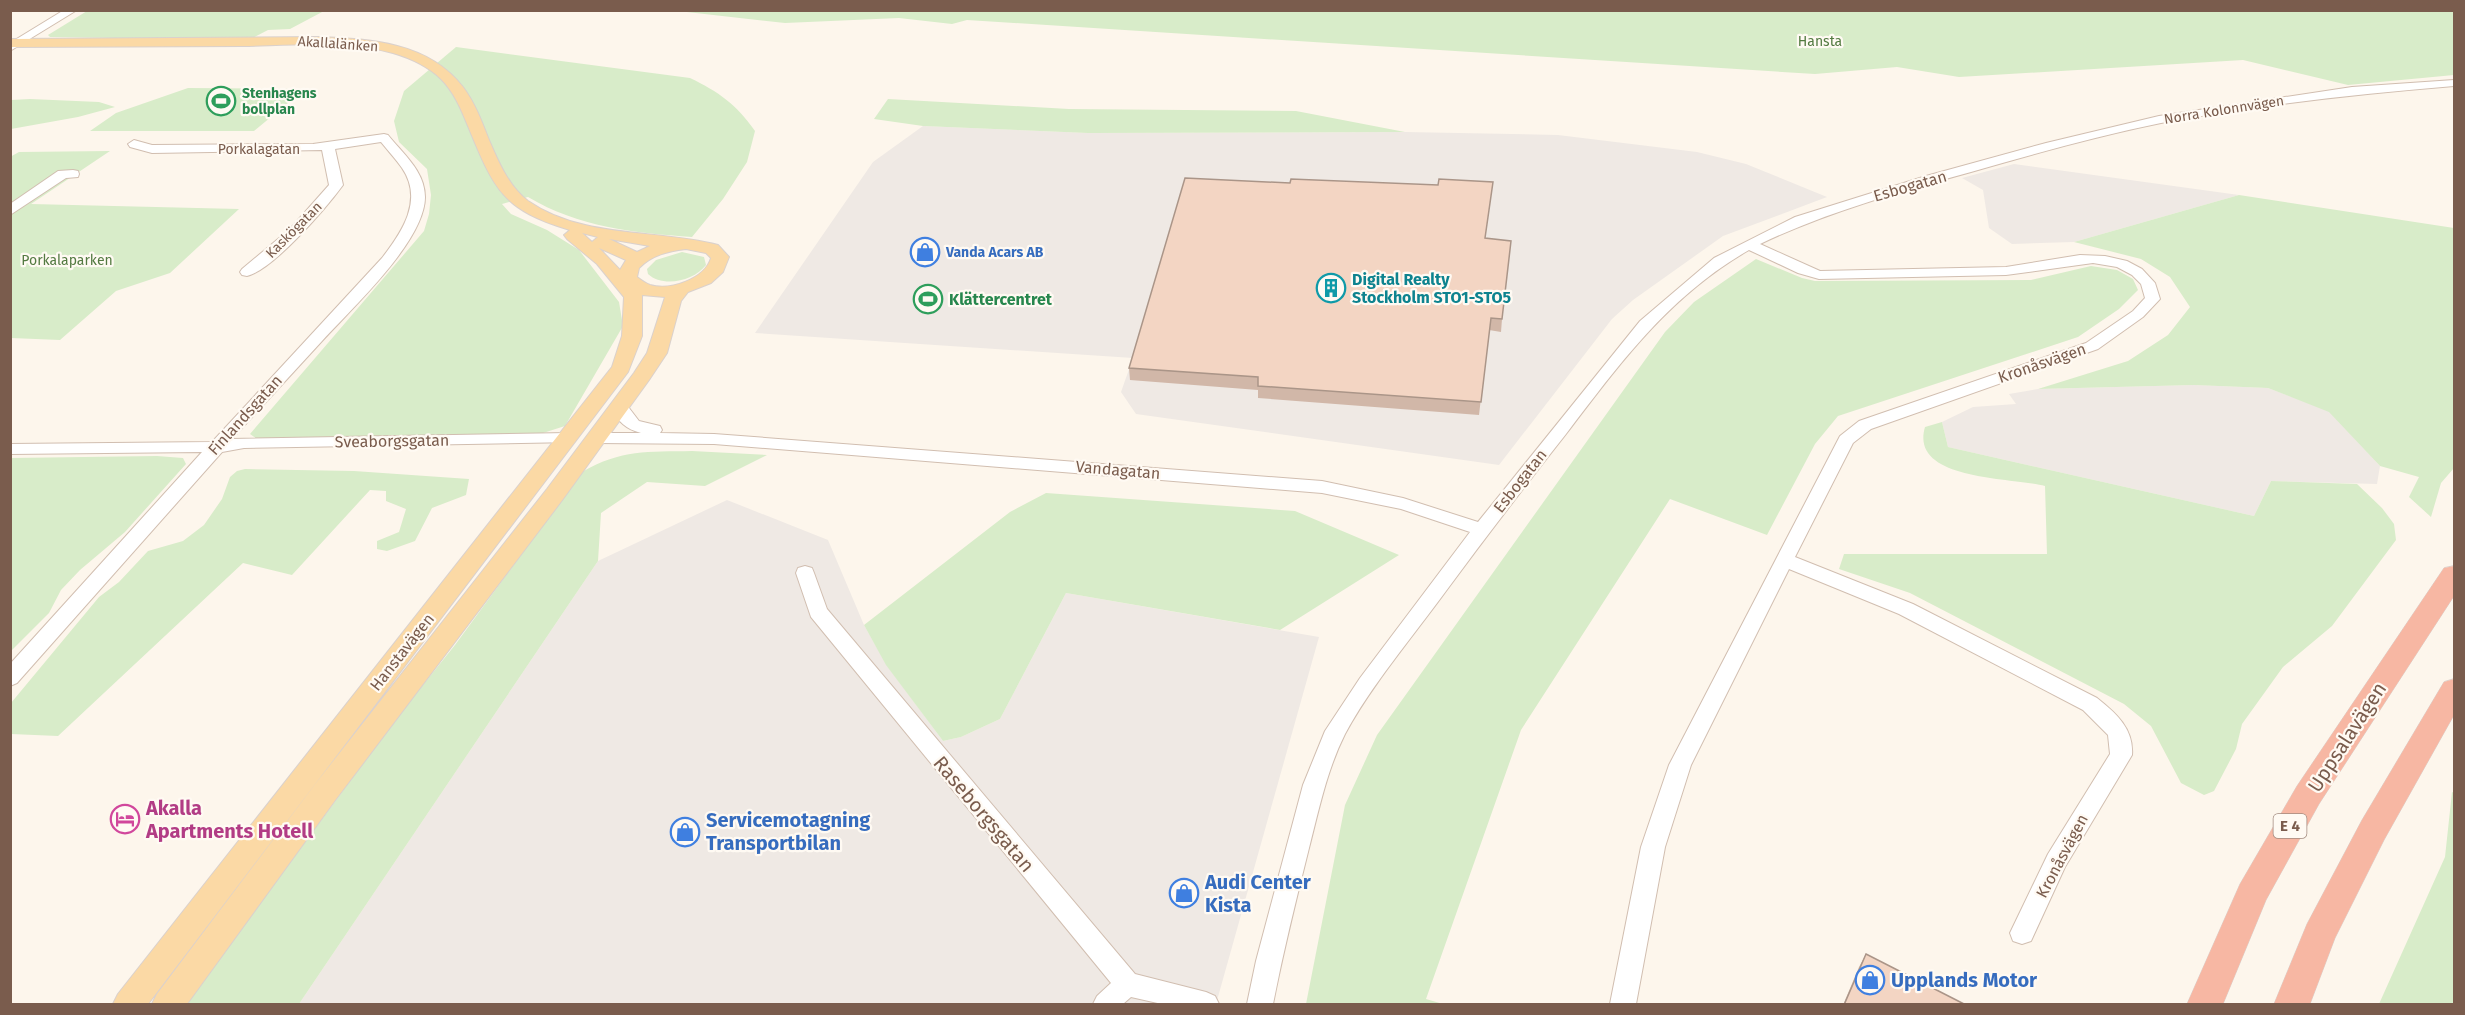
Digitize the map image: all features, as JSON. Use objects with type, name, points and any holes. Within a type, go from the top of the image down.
[{"type":"highway","name":"Uppsalavägen","points":[[2205,1005],[2252,894],[2308,795],[2454,575]]},
{"type":"highway","points":[[2292,1005],[2319,934],[2373,830],[2454,690]]},
{"type":"main road","name":"Akallalänken","points":[[12,46],[318,41],[363,44],[413,54],[437,68],[458,91],[504,185],[523,205],[562,222],[608,234],[706,246],[718,253],[721,259],[720,266],[706,279],[682,288]]},
{"type":"main road","name":"Akallalänken","points":[[12,46],[316,49],[359,51],[392,57],[422,68],[437,79],[452,103],[483,173],[497,193],[519,212],[573,235],[607,244],[628,253],[636,260]]},
{"type":"main road","points":[[573,235],[603,260],[633,292],[682,288]]},
{"type":"main road","points":[[636,260],[658,248],[686,244]]},
{"type":"main road","name":"Hanstavägen","points":[[168,1005],[327,791],[578,443],[630,350],[635,332],[633,292],[627,272],[636,260]]},
{"type":"main road","name":"Hanstavägen","points":[[129,1005],[578,443],[620,408],[657,353],[672,300],[682,288]]},
{"type":"street","points":[[12,46],[72,10]]},
{"type":"street","name":"Norra Kolonnvägen","points":[[1998,161],[2159,120],[2352,91],[2454,83]]},
{"type":"street","name":"Porkalagatan","points":[[134,144],[152,149],[328,147],[384,138]]},
{"type":"street","name":"Finlandsgatan","points":[[10,678],[216,447],[387,261],[411,230],[418,207],[417,184],[411,171],[384,138]]},
{"type":"street","name":"Kaskögatan","points":[[247,272],[320,206],[336,185],[328,147]]},
{"type":"street","name":"Esbogatan","points":[[1260,1005],[1268,961],[1314,785],[1336,731],[1367,684],[1482,530],[1646,324],[1680,292],[1719,261],[1800,220],[1998,161]]},
{"type":"street","points":[[10,211],[63,174],[73,174]]},
{"type":"street","name":"Kronåsvägen","points":[[1623,1005],[1653,847],[1680,765],[1846,440],[1865,425],[2092,346],[2138,314],[2153,299],[2152,287],[2146,278],[2119,263],[2092,258],[2073,259],[2041,267],[2008,271],[1819,275],[1803,270],[1749,244]]},
{"type":"street","name":"Vandagatan","points":[[620,408],[635,428],[694,433],[714,440]]},
{"type":"street","name":"Vandagatan","points":[[578,443],[714,440],[1322,487],[1363,494],[1456,519],[1482,530]]},
{"type":"street","name":"Sveaborgsgatan","points":[[10,448],[216,447],[241,451],[578,443]]},
{"type":"street","name":"Vandagatan","points":[[578,443],[748,443]]},
{"type":"street","name":"Kronåsvägen","points":[[1784,560],[1906,609],[2090,704],[2105,716],[2120,734],[2123,746],[2121,755],[2056,861],[2022,933]]},
{"type":"street","name":"Raseborgsgatan","points":[[805,573],[818,612],[1126,984]]},
{"type":"street","points":[[1106,1005],[1126,984],[1206,1005]]},
{"type":"shaded area","points":[[923,126],[1088,133],[1405,132],[1558,135],[1697,152],[1746,164],[1827,197],[1723,236],[1633,300],[1612,319],[1499,465],[1136,414],[1121,392],[1133,358],[755,333],[873,162]]},
{"type":"shaded area","points":[[2014,164],[2239,195],[2074,242],[2012,244],[1989,228],[1983,190],[1962,178]]},
{"type":"shaded area","points":[[2194,385],[2268,388],[2329,411],[2380,466],[2377,484],[2271,481],[2254,516],[1948,447],[1942,422],[1973,407],[2016,404],[2009,394],[2038,389]]},
{"type":"shaded area","points":[[727,500],[828,540],[864,625],[886,664],[943,741],[961,737],[1000,719],[1066,593],[1319,637],[1216,1004],[299,1004],[598,561]]},
{"type":"green space","name":"Hansta","points":[[2454,10],[2454,75],[2348,85],[2243,60],[1959,77],[1897,67],[1815,74],[967,20],[952,24],[899,18],[785,23],[678,11]]},
{"type":"green space","points":[[87,11],[324,11],[290,29],[268,30],[249,40],[50,37],[48,35]]},
{"type":"green space","points":[[456,47],[690,78],[710,88],[726,100],[741,113],[755,131],[747,162],[723,199],[692,237],[607,227],[567,215],[528,197],[502,204],[511,214],[547,230],[579,250],[619,302],[623,326],[565,426],[543,433],[481,437],[257,439],[250,434],[424,231],[431,195],[427,169],[399,142],[394,121],[404,91]]},
{"type":"green space","name":"Stenhagens bollplan","points":[[188,88],[305,89],[254,131],[90,131],[116,113]]},
{"type":"green space","points":[[888,99],[1069,109],[1296,111],[1405,132],[1088,133],[923,126],[874,119]]},
{"type":"green space","points":[[11,100],[99,102],[115,107],[78,117],[11,129]]},
{"type":"green space","name":"Porkalaparken","points":[[110,151],[31,204],[239,209],[170,273],[116,291],[60,340],[11,338],[10,157],[19,152]]},
{"type":"green space","points":[[2239,195],[2454,228],[2454,468],[2441,483],[2431,517],[2409,497],[2419,477],[2380,466],[2329,412],[2268,388],[2194,385],[2038,389],[2128,361],[2168,335],[2190,307],[2170,277],[2141,259],[2074,242]]},
{"type":"green space","points":[[682,252],[704,257],[706,265],[694,275],[678,281],[662,281],[648,274],[647,269],[656,260]]},
{"type":"green space","points":[[1756,259],[1815,281],[2031,280],[2091,266],[2117,270],[2133,279],[2138,290],[2119,309],[2078,337],[1838,416],[1815,444],[1767,535],[1670,499],[1521,730],[1426,999],[1443,1004],[1306,1004],[1345,805],[1377,735],[1665,332],[1694,302]]},
{"type":"green space","points":[[1942,422],[1948,447],[2254,516],[2271,481],[2357,484],[2382,508],[2394,524],[2396,540],[2332,626],[2283,667],[2242,724],[2236,749],[2214,791],[2204,795],[2181,783],[2151,726],[2124,704],[1910,593],[1839,569],[1844,554],[2047,554],[2045,486],[1967,473],[1947,467],[1932,458],[1924,445],[1925,427]]},
{"type":"green space","points":[[692,451],[767,455],[705,486],[647,482],[601,513],[598,561],[299,1004],[186,1004],[398,716],[455,645],[582,472],[610,459],[635,453]]},
{"type":"green space","points":[[157,456],[183,458],[186,464],[125,532],[80,570],[61,590],[49,613],[11,651],[11,458]]},
{"type":"green space","points":[[245,469],[354,471],[469,479],[466,495],[432,508],[415,541],[387,551],[377,549],[377,541],[399,532],[406,509],[386,501],[386,491],[370,490],[292,575],[243,563],[58,736],[11,734],[11,703],[99,597],[119,582],[148,551],[183,541],[204,525],[222,499],[230,477],[237,471]]},
{"type":"green space","points":[[1046,493],[1295,511],[1399,555],[1280,630],[1066,593],[1000,719],[961,737],[943,741],[886,665],[864,625],[1010,512]]},
{"type":"green space","points":[[2452,792],[2454,793],[2454,1004],[2379,1004],[2445,857]]},
{"type":"building","name":"Digital Realty Stockholm STO1-STO5","points":[[1185,178],[1290,183],[1291,179],[1438,185],[1439,179],[1493,182],[1485,238],[1511,241],[1502,319],[1491,318],[1481,402],[1258,386],[1258,377],[1129,368]]},
{"type":"building","points":[[1866,954],[1966,1005],[1844,1005]]},
{"type":"place","name":"Stenhagens bollplan","points":[[221,101]]},
{"type":"place","name":"Vanda Acars AB","points":[[925,252]]},
{"type":"place","name":"Digital Realty Stockholm STO1-STO5","points":[[1331,288]]},
{"type":"place","name":"Klättercentret","points":[[928,299]]},
{"type":"place","name":"Akalla Apartments Hotell","points":[[125,819]]},
{"type":"place","name":"Servicemotagning Transportbilan","points":[[685,832]]},
{"type":"place","name":"Audi Center Kista","points":[[1184,893]]},
{"type":"place","name":"Upplands Motor","points":[[1870,980]]}]
